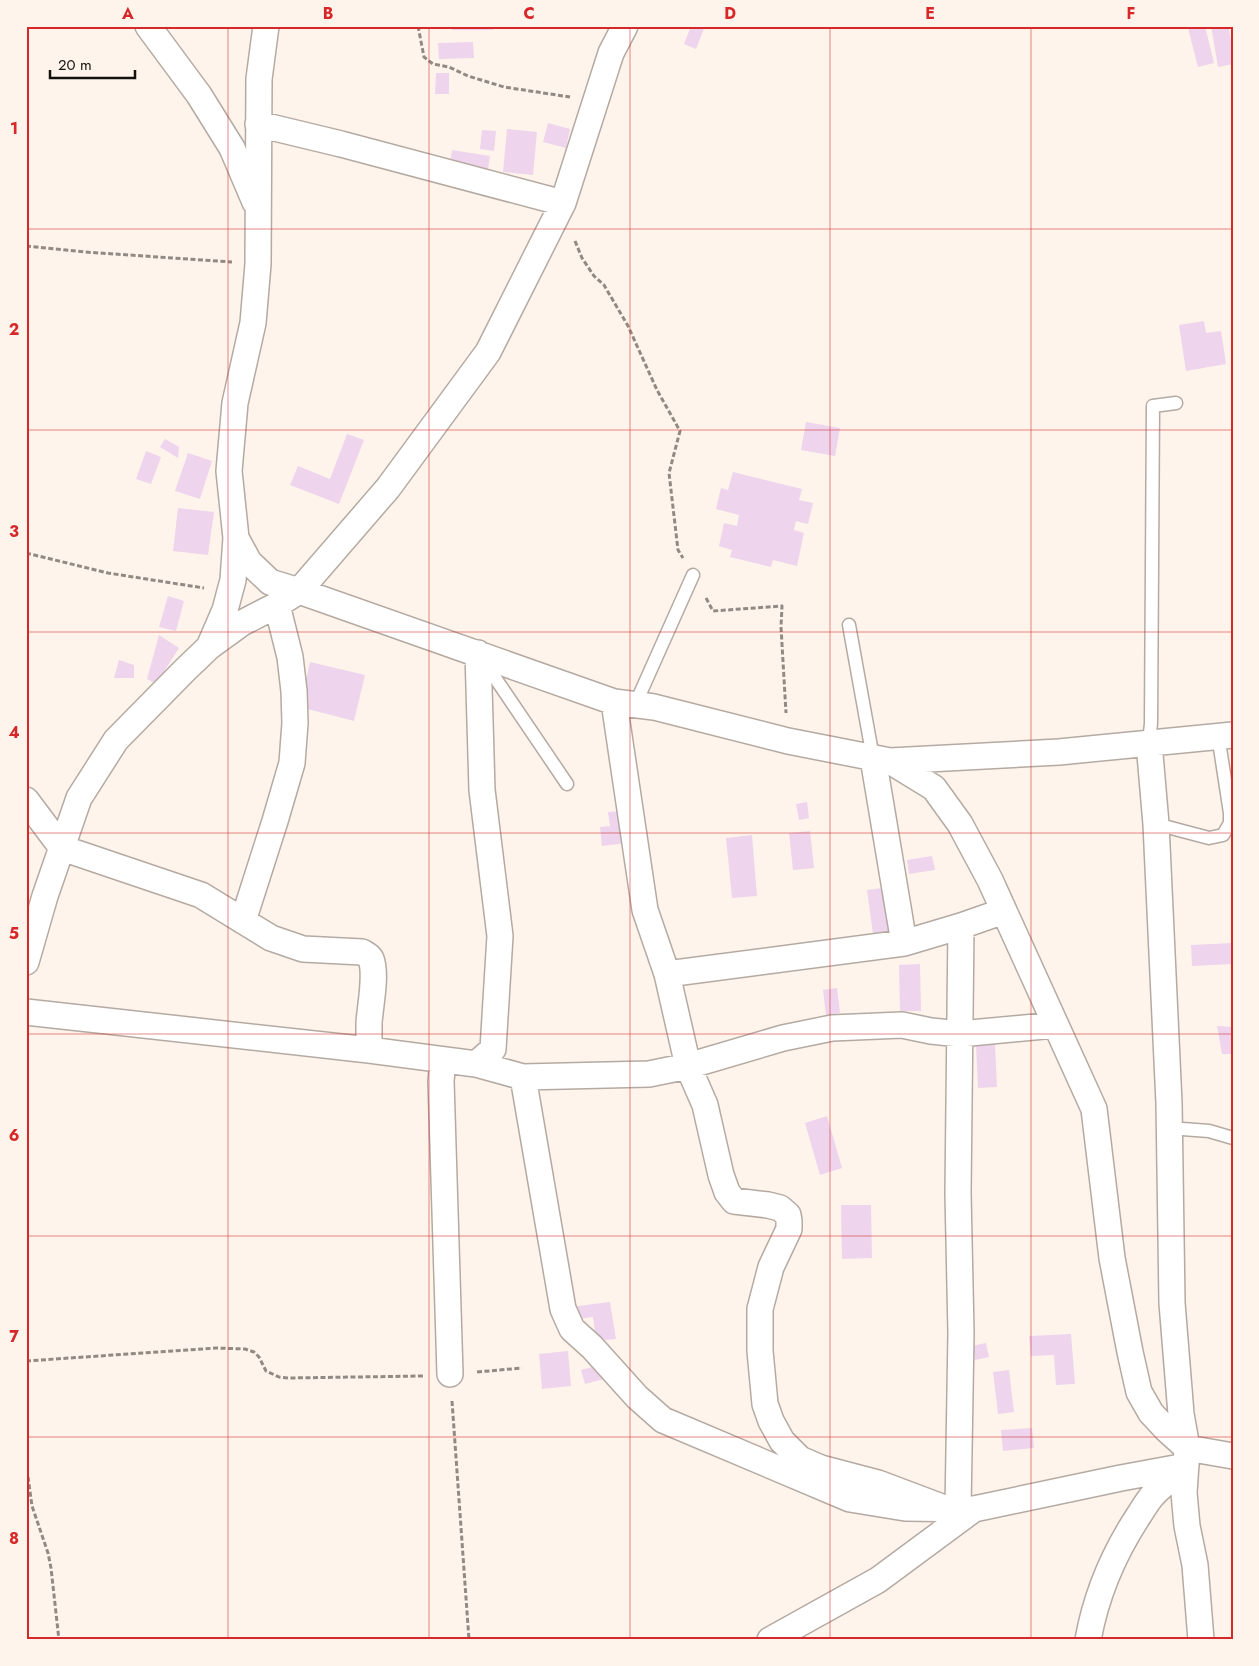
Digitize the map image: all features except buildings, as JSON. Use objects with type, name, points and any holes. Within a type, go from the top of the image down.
[{"type":"street","points":[[148,26],[199,94],[227,140],[259,212]]},
{"type":"street","points":[[209,647],[225,610],[233,580],[236,538],[228,471],[235,403],[253,323],[258,264],[259,79],[266,26]]},
{"type":"street","points":[[26,962],[45,896],[79,798],[116,740],[209,647],[242,623],[277,605],[299,590],[388,488],[488,352],[564,203],[611,53],[625,26]]},
{"type":"street","points":[[258,124],[564,203]]},
{"type":"street","points":[[236,538],[249,562],[270,582],[299,590],[625,703],[654,707],[788,741],[882,759],[1059,752],[1225,735]]},
{"type":"street","points":[[243,921],[292,763],[294,691],[290,657],[277,605]]},
{"type":"street","points":[[476,1064],[493,1049],[500,936],[482,790],[478,653]]},
{"type":"street","points":[[625,703],[645,910],[667,974],[688,1066],[705,1105],[721,1175],[727,1192],[734,1202],[768,1205],[780,1208],[788,1215],[789,1228],[769,1274],[760,1309],[760,1351],[765,1404],[771,1422],[782,1441],[800,1459],[821,1468],[878,1483],[960,1509]]},
{"type":"street","points":[[1149,743],[1156,824],[1169,1128],[1172,1303],[1181,1414],[1187,1457],[1184,1493],[1195,1565],[1201,1640]]},
{"type":"street","points":[[882,759],[934,788],[960,824],[990,880],[1094,1108],[1112,1258],[1139,1392],[1151,1412],[1187,1457]]},
{"type":"street","points":[[882,759],[904,943]]},
{"type":"street","points":[[26,800],[62,848],[201,895],[271,938],[303,949],[348,953],[362,952],[368,955],[372,966],[373,988],[369,1022],[369,1050]]},
{"type":"street","points":[[667,974],[904,943],[1004,911]]},
{"type":"street","points":[[770,1640],[878,1580],[960,1509],[958,1193],[961,926]]},
{"type":"street","points":[[26,1012],[369,1050],[476,1064],[523,1077],[649,1074],[688,1066],[783,1038],[832,1028],[902,1025],[960,1034],[1055,1025]]},
{"type":"street","points":[[443,1060],[441,1082],[450,1374]]},
{"type":"street","points":[[523,1077],[563,1309],[572,1329],[592,1347],[637,1397],[663,1420],[850,1499],[905,1508],[960,1509],[1121,1478],[1187,1457],[1233,1456]]},
{"type":"street","points":[[1088,1640],[1092,1614],[1112,1561],[1132,1525],[1151,1497],[1187,1457]]},
{"type":"lane","points":[[1149,743],[1151,723],[1153,406],[1176,403]]},
{"type":"lane","points":[[625,703],[693,575]]},
{"type":"lane","points":[[849,625],[882,759]]},
{"type":"lane","points":[[478,653],[568,784]]},
{"type":"lane","points":[[1156,824],[1209,838],[1223,835],[1230,823],[1225,735]]},
{"type":"lane","points":[[1169,1128],[1209,1131],[1233,1138]]},
{"type":"path","points":[[418,26],[424,57],[433,64],[449,67],[468,76],[504,87],[595,101]]},
{"type":"path","points":[[564,203],[582,258],[594,276],[604,285],[628,326],[657,390],[680,431],[669,473],[678,550],[713,611],[782,606],[781,627],[788,741]]},
{"type":"path","points":[[26,246],[258,264]]},
{"type":"path","points":[[26,553],[108,573],[230,592]]},
{"type":"path","points":[[26,1361],[216,1348],[248,1350],[259,1358],[266,1371],[288,1378],[410,1377],[522,1368]]},
{"type":"path","points":[[450,1374],[469,1640]]},
{"type":"path","points":[[26,1462],[32,1506],[49,1560],[59,1640]]}]
